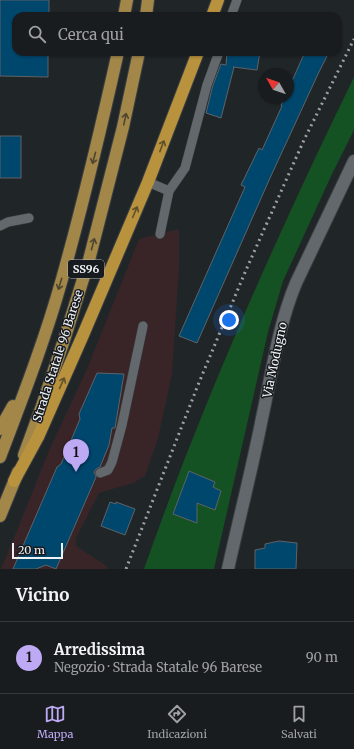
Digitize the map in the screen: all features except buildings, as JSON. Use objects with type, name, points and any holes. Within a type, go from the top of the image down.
[{"type":"highway","points":[[214,12],[218,0]]},
{"type":"highway","points":[[14,481],[38,437],[83,335],[148,182],[196,56]]},
{"type":"main road","points":[[125,12],[127,0]]},
{"type":"main road","points":[[146,12],[148,0]]},
{"type":"main road","name":"Strada Statale 96 Barese","points":[[0,457],[33,370],[62,280],[100,135],[117,56]]},
{"type":"main road","name":"Strada Statale 96 Barese","points":[[0,516],[42,406],[89,260],[123,127],[138,56]]},
{"type":"main road","points":[[0,429],[33,370]]},
{"type":"street","name":"Via Modugno","points":[[228,569],[262,419],[279,333],[289,299],[354,161]]},
{"type":"lane","points":[[233,12],[237,0]]},
{"type":"lane","points":[[160,234],[169,191],[185,168],[207,85],[218,56]]},
{"type":"lane","points":[[148,182],[169,191]]},
{"type":"lane","points":[[0,226],[8,222],[29,218]]},
{"type":"lane","points":[[100,473],[108,470],[112,462],[122,425],[144,326]]},
{"type":"shaded area","points":[[179,229],[179,268],[172,374],[158,438],[145,476],[133,483],[99,493],[76,538],[76,546],[107,566],[106,569],[1,569],[48,453],[87,369],[139,239]]},
{"type":"green space","points":[[354,77],[354,130],[283,281],[268,332],[214,569],[144,569],[191,444],[242,320],[325,137]]},
{"type":"railway","points":[[126,569],[198,385],[246,270],[304,140],[354,39]]},
{"type":"place","name":"Arredissima","points":[[76,472]]}]
